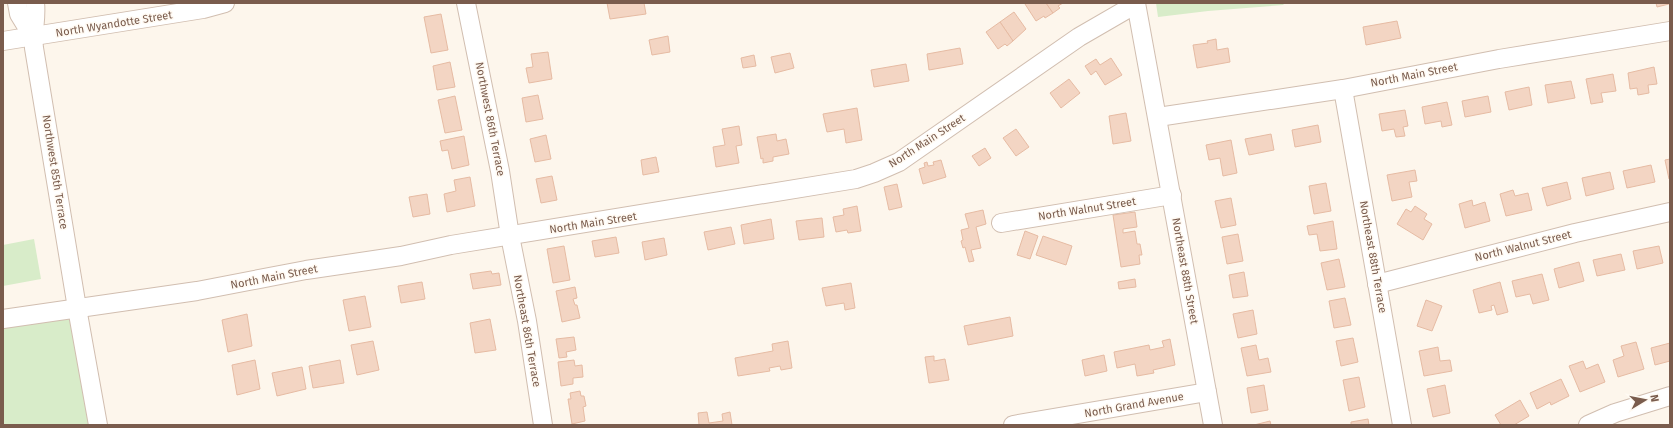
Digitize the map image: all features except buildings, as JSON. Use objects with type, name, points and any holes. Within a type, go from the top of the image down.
[{"type":"street","points":[[17,3],[19,14],[33,37]]},
{"type":"street","points":[[33,37],[36,15],[35,3]]},
{"type":"street","name":"North Wyandotte Street","points":[[3,41],[202,9],[224,3]]},
{"type":"street","name":"Northwest 86th Terrace","points":[[466,3],[497,156],[510,236]]},
{"type":"street","name":"North Main Street","points":[[3,319],[197,291],[306,270],[401,256],[451,245],[856,179],[874,174],[899,162],[1073,42],[1136,3]]},
{"type":"street","name":"Northeast 88th Street","points":[[1136,3],[1213,425]]},
{"type":"street","name":"North Main Street","points":[[1158,117],[1343,89],[1499,59],[1670,32]]},
{"type":"street","name":"Northwest 85th Terrace","points":[[33,37],[77,308],[98,425]]},
{"type":"street","name":"Northeast 88th Terrace","points":[[1343,89],[1402,425]]},
{"type":"street","name":"North Walnut Street","points":[[1001,223],[1172,195]]},
{"type":"street","name":"North Walnut Street","points":[[1377,284],[1575,233],[1670,212]]},
{"type":"street","name":"Northeast 86th Terrace","points":[[510,236],[527,321],[543,425]]},
{"type":"street","name":"North Grand Avenue","points":[[1013,425],[1207,392]]},
{"type":"street","points":[[1588,425],[1615,413],[1670,396]]},
{"type":"green space","points":[[1156,3],[1285,3],[1283,5],[1158,17]]},
{"type":"green space","points":[[34,239],[41,279],[3,286],[3,245]]},
{"type":"green space","points":[[77,308],[98,425],[3,425],[3,319]]}]
